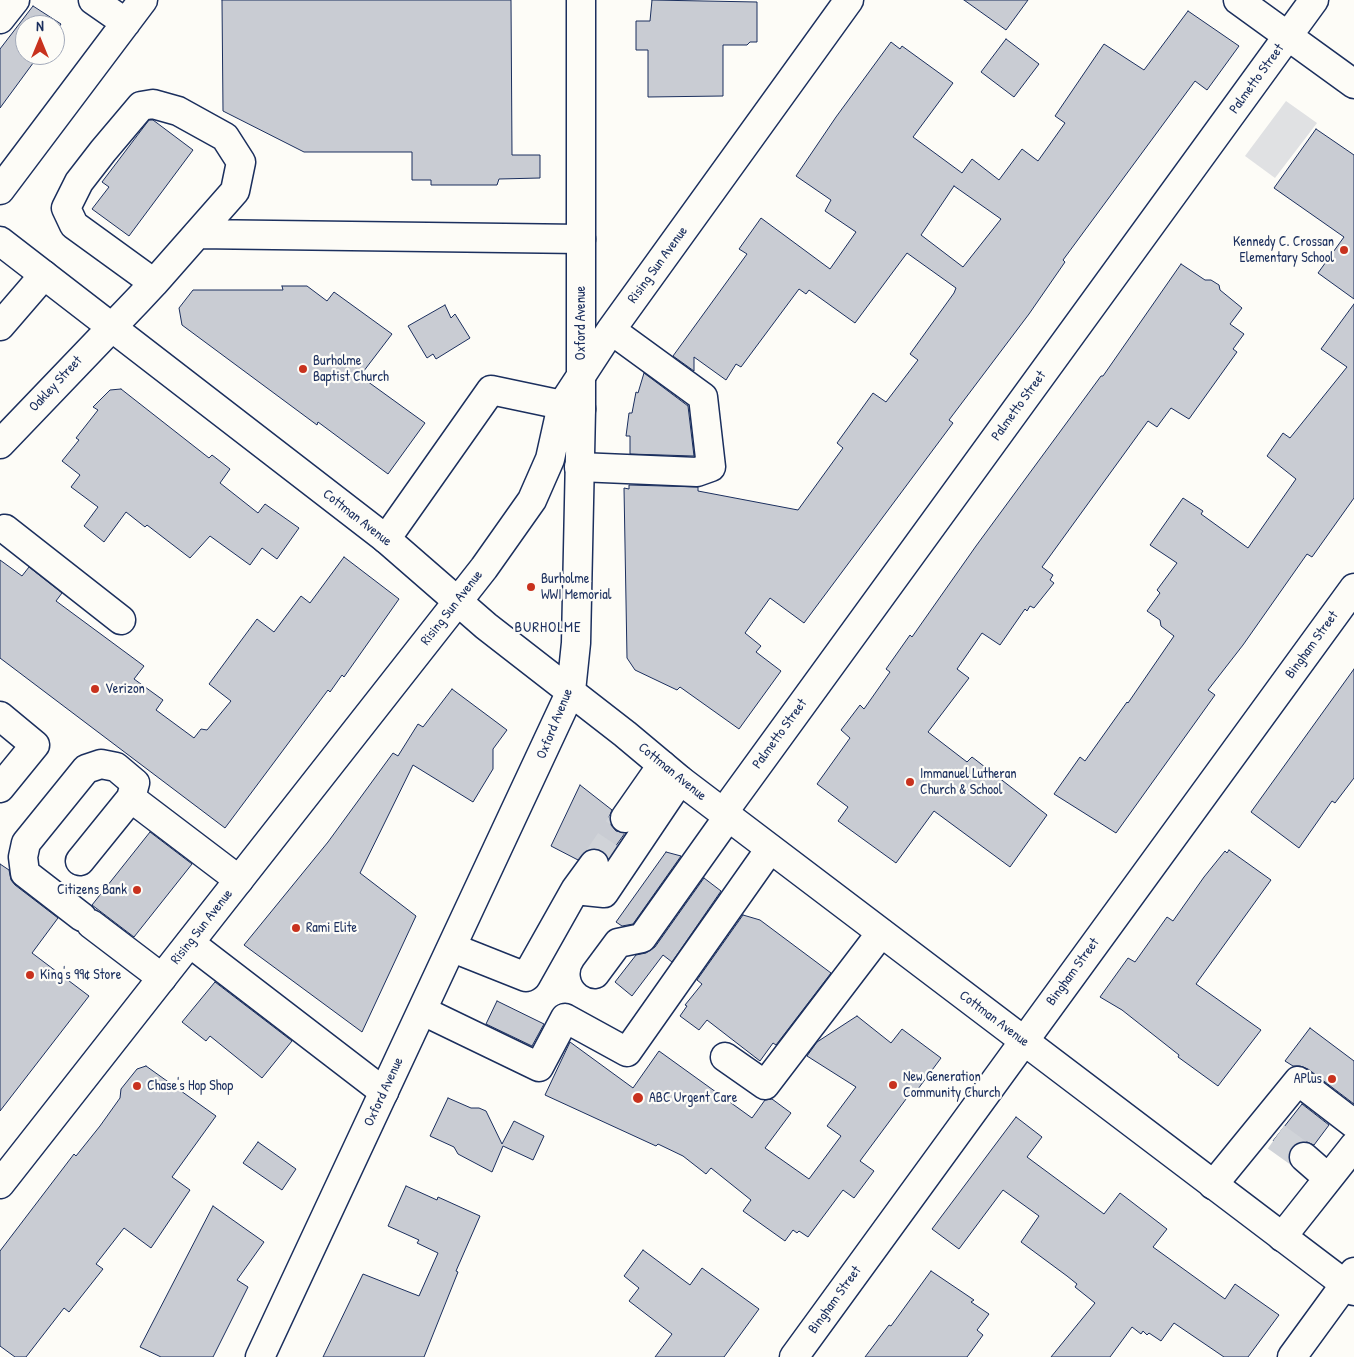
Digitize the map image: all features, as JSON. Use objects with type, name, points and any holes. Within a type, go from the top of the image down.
[{"type":"main road","points":[[0,19],[15,0]]},
{"type":"main road","points":[[93,0],[126,22]]},
{"type":"main road","points":[[4,178],[143,0]]},
{"type":"main road","name":"Oxford Avenue","points":[[580,0],[580,376]]},
{"type":"main road","name":"Rising Sun Avenue","points":[[0,1184],[484,568],[532,500],[571,407],[580,376],[848,0]]},
{"type":"main road","points":[[1238,0],[1354,84]]},
{"type":"main road","name":"Palmetto Street","points":[[595,974],[618,943],[642,938],[726,815],[1314,0]]},
{"type":"main road","points":[[153,104],[178,111],[225,137],[241,162],[235,191],[197,234],[154,283],[74,225],[66,208],[78,182],[141,106],[153,104]]},
{"type":"main road","points":[[197,234],[581,239]]},
{"type":"main road","name":"Cottman Avenue","points":[[0,241],[386,539],[457,601],[671,773],[1282,1237],[1351,1282]]},
{"type":"main road","points":[[0,326],[44,274]]},
{"type":"main road","name":"Oakley Street","points":[[1,442],[154,283]]},
{"type":"main road","points":[[579,467],[697,472],[711,467],[702,397],[611,330]]},
{"type":"main road","points":[[386,539],[491,390],[571,407]]},
{"type":"main road","name":"Oxford Avenue","points":[[260,1357],[453,948],[571,692],[576,642],[579,467],[571,407]]},
{"type":"main road","points":[[2,530],[121,620]]},
{"type":"main road","name":"Bingham Street","points":[[794,1357],[1022,1040],[1354,588]]},
{"type":"main road","points":[[0,716],[36,745],[0,788]]},
{"type":"main road","points":[[80,861],[131,798],[135,783],[116,767],[101,764],[86,768],[26,843],[23,857],[25,873],[162,978]]},
{"type":"main road","points":[[625,818],[671,773]]},
{"type":"main road","points":[[575,890],[604,893],[671,773]]},
{"type":"main road","points":[[131,798],[239,880]]},
{"type":"main road","points":[[423,1012],[539,1067],[565,1018],[627,1052],[770,849]]},
{"type":"main road","points":[[453,948],[526,977],[575,890],[594,864]]},
{"type":"main road","points":[[725,1057],[765,1085],[881,934]]},
{"type":"main road","points":[[190,943],[384,1092]]},
{"type":"main road","points":[[1213,1185],[1269,1131],[1298,1081],[1354,1124]]},
{"type":"main road","points":[[1282,1237],[1328,1178],[1352,1151]]},
{"type":"main road","points":[[1304,1157],[1328,1178]]},
{"type":"main road","points":[[1292,1357],[1351,1282]]},
{"type":"shaded area","points":[[1286,101],[1317,123],[1275,178],[1245,156]]},
{"type":"building","points":[[222,0],[511,0],[512,155],[540,155],[540,178],[499,179],[497,185],[431,185],[431,180],[412,180],[412,152],[304,152],[223,111]]},
{"type":"building","points":[[652,0],[757,2],[757,42],[750,42],[747,45],[723,45],[723,96],[648,97],[648,50],[636,50],[636,21],[650,21]]},
{"type":"building","points":[[964,0],[1028,0],[1006,30]]},
{"type":"building","points":[[33,6],[47,15],[26,15]]},
{"type":"building","points":[[1188,11],[1239,46],[1207,90],[1195,81],[1063,260],[1065,262],[1029,314],[949,420],[953,423],[804,623],[770,598],[745,633],[761,646],[756,652],[781,671],[739,729],[680,687],[677,690],[635,670],[627,658],[624,488],[629,489],[629,485],[698,487],[698,491],[798,510],[843,448],[837,443],[873,393],[886,402],[918,360],[910,354],[954,293],[956,288],[907,253],[855,323],[809,290],[806,294],[799,289],[741,367],[736,364],[726,380],[694,357],[694,371],[673,356],[747,254],[739,249],[761,218],[830,269],[856,232],[825,211],[831,200],[796,176],[891,42],[900,49],[902,46],[953,83],[913,137],[962,173],[972,159],[999,180],[1022,149],[1038,161],[1065,123],[1055,116],[1104,44],[1144,70]],"holes":[[[954,186],[1001,219],[963,267],[921,235]]]},
{"type":"building","points":[[15,29],[15,65],[32,65],[0,108],[0,49]]},
{"type":"building","points":[[1006,39],[1039,64],[1014,97],[981,72]]},
{"type":"building","points":[[149,120],[153,120],[193,150],[129,236],[92,209],[109,187],[102,182]]},
{"type":"building","points":[[1316,129],[1354,155],[1354,299],[1318,273],[1344,237],[1274,188]]},
{"type":"building","points":[[1181,264],[1205,280],[1211,280],[1219,285],[1220,290],[1242,308],[1230,324],[1244,334],[1233,349],[1237,352],[1189,419],[1171,408],[1157,427],[1148,421],[1042,567],[1053,575],[1050,580],[1054,583],[1034,608],[1030,606],[1027,611],[1025,609],[1000,645],[982,633],[957,669],[969,678],[928,732],[967,762],[972,757],[1047,815],[1010,867],[934,811],[896,863],[838,821],[848,807],[817,784],[850,738],[841,730],[860,705],[864,709],[890,672],[886,669],[910,635],[912,637],[976,546],[1101,376],[1103,376]]},
{"type":"building","name":"Burholme Baptist Church","points":[[282,286],[307,286],[327,301],[334,292],[392,334],[360,376],[425,423],[388,474],[318,422],[317,425],[182,325],[179,308],[193,290],[283,290]]},
{"type":"building","points":[[1354,304],[1354,498],[1312,557],[1307,554],[1243,645],[1208,690],[1215,695],[1116,833],[1054,794],[1080,757],[1085,761],[1174,636],[1161,626],[1160,620],[1147,611],[1160,593],[1157,590],[1177,563],[1150,545],[1183,498],[1203,511],[1201,514],[1248,548],[1296,479],[1267,456],[1283,433],[1290,438],[1347,367],[1321,349]]},
{"type":"building","points":[[445,305],[451,318],[455,314],[470,338],[436,359],[433,354],[427,358],[408,326]]},
{"type":"building","points":[[644,373],[688,406],[694,456],[630,454],[630,436],[626,436],[629,413],[632,413],[636,392],[638,393]]},
{"type":"building","points":[[121,389],[209,458],[212,455],[230,469],[220,483],[258,513],[265,504],[299,528],[277,559],[262,548],[250,565],[210,536],[190,558],[147,525],[145,527],[126,512],[104,542],[84,526],[98,507],[71,487],[80,475],[62,461],[79,440],[76,438],[98,410],[93,407],[110,390]]},
{"type":"building","points":[[344,557],[399,599],[344,677],[342,675],[330,692],[328,690],[225,828],[0,658],[0,560],[22,576],[29,567],[62,593],[56,601],[144,666],[134,679],[163,700],[156,710],[194,738],[201,729],[207,730],[231,701],[209,684],[257,619],[274,632],[301,596],[310,603]]},
{"type":"building","points":[[1354,669],[1354,778],[1335,803],[1332,801],[1299,848],[1251,812]]},
{"type":"building","points":[[452,689],[507,730],[493,749],[493,769],[473,802],[413,765],[360,873],[416,916],[362,1032],[244,945],[328,842],[393,753],[398,756],[418,724],[423,727]]},
{"type":"building","points":[[580,785],[612,810],[609,817],[611,825],[616,831],[625,833],[608,857],[603,851],[595,848],[587,850],[578,860],[551,846]]},
{"type":"building","name":"Citizens Bank","points":[[150,832],[192,864],[134,937],[92,905]]},
{"type":"building","points":[[1229,850],[1271,880],[1196,984],[1261,1030],[1218,1086],[1178,1057],[1179,1055],[1122,1010],[1100,997],[1128,958],[1135,962],[1167,917],[1173,921],[1204,877],[1225,851],[1227,853]]},
{"type":"building","points":[[666,852],[681,856],[633,924],[622,926],[616,922]]},
{"type":"building","points":[[0,864],[9,870],[11,880],[15,885],[58,918],[32,953],[89,996],[0,1111]]},
{"type":"building","points":[[704,878],[721,891],[672,962],[663,955],[632,996],[615,982],[636,955],[646,953],[655,947]]},
{"type":"building","points":[[743,915],[760,920],[831,973],[776,1045],[773,1043],[760,1061],[707,1020],[699,1030],[680,1016],[687,1006],[685,1005],[702,984],[697,980]]},
{"type":"building","points":[[215,982],[292,1041],[262,1078],[210,1036],[206,1041],[182,1022]]},
{"type":"building","points":[[497,1001],[544,1024],[532,1046],[486,1024]]},
{"type":"building","points":[[857,1016],[891,1043],[902,1029],[941,1058],[915,1093],[912,1091],[860,1161],[874,1171],[854,1198],[843,1190],[808,1237],[799,1231],[797,1233],[793,1230],[785,1241],[743,1211],[751,1200],[711,1168],[706,1174],[683,1156],[658,1144],[656,1146],[545,1095],[570,1042],[633,1088],[659,1051],[752,1118],[765,1100],[772,1099],[791,1113],[765,1148],[809,1179],[841,1136],[827,1126],[856,1087],[807,1056],[817,1042]]},
{"type":"building","name":"APlus","points":[[1310,1028],[1354,1061],[1354,1104],[1308,1069],[1293,1066],[1285,1061]]},
{"type":"building","points":[[146,1066],[216,1116],[172,1177],[190,1190],[151,1248],[124,1228],[96,1264],[103,1269],[69,1312],[64,1308],[26,1357],[15,1357],[0,1346],[0,1251],[74,1154],[76,1156],[100,1126],[120,1098],[121,1089],[137,1069]]},
{"type":"building","points":[[448,1098],[471,1108],[479,1108],[486,1111],[502,1144],[514,1121],[544,1136],[533,1160],[503,1146],[492,1172],[458,1154],[454,1147],[430,1136]]},
{"type":"building","points":[[1302,1104],[1329,1125],[1314,1145],[1307,1142],[1299,1142],[1292,1147],[1289,1154],[1273,1141]]},
{"type":"building","points":[[1016,1117],[1042,1137],[1027,1157],[1104,1214],[1120,1193],[1167,1229],[1153,1247],[1225,1299],[1235,1284],[1279,1315],[1248,1357],[1224,1357],[1174,1323],[1161,1341],[1149,1333],[1147,1335],[1143,1331],[1141,1334],[1132,1327],[1110,1357],[1051,1357],[1095,1303],[1075,1287],[1077,1284],[1021,1242],[1039,1216],[1003,1190],[959,1249],[932,1229]]},
{"type":"building","points":[[258,1142],[296,1169],[282,1190],[243,1163]]},
{"type":"building","points":[[406,1186],[437,1200],[438,1197],[480,1216],[456,1271],[458,1272],[424,1357],[323,1357],[363,1274],[419,1296],[438,1253],[417,1243],[419,1240],[388,1226]]},
{"type":"building","points":[[213,1206],[264,1242],[237,1280],[248,1287],[213,1357],[161,1357],[140,1347]]},
{"type":"building","points":[[643,1250],[690,1285],[702,1268],[759,1309],[724,1357],[655,1357],[672,1334],[629,1301],[639,1288],[624,1276]]},
{"type":"building","points":[[931,1271],[974,1300],[971,1302],[989,1314],[977,1330],[983,1335],[967,1357],[865,1357],[889,1325],[891,1326]]},
{"type":"tunnel","points":[[594,864],[625,818]]},
{"type":"tunnel","points":[[1276,1137],[1304,1157]]},
{"type":"place","name":"Kennedy C. Crossan Elementary School","points":[[1344,250]]},
{"type":"place","name":"Burholme Baptist Church","points":[[303,369]]},
{"type":"place","name":"Burholme WWI Memorial","points":[[531,587]]},
{"type":"place","name":"Verizon","points":[[95,689]]},
{"type":"place","name":"Immanuel Lutheran Church & School","points":[[910,782]]},
{"type":"place","name":"Citizens Bank","points":[[137,890]]},
{"type":"place","name":"Rami Elite","points":[[296,928]]},
{"type":"place","name":"King's 99¢ Store","points":[[30,975]]},
{"type":"place","name":"APlus","points":[[1332,1079]]},
{"type":"place","name":"New Generation Community Church","points":[[893,1085]]},
{"type":"place","name":"Chase's Hop Shop","points":[[137,1086]]},
{"type":"place","name":"ABC Urgent Care","points":[[638,1098]]},
{"type":"district","name":"BURHOLME","points":[[548,628]]}]
